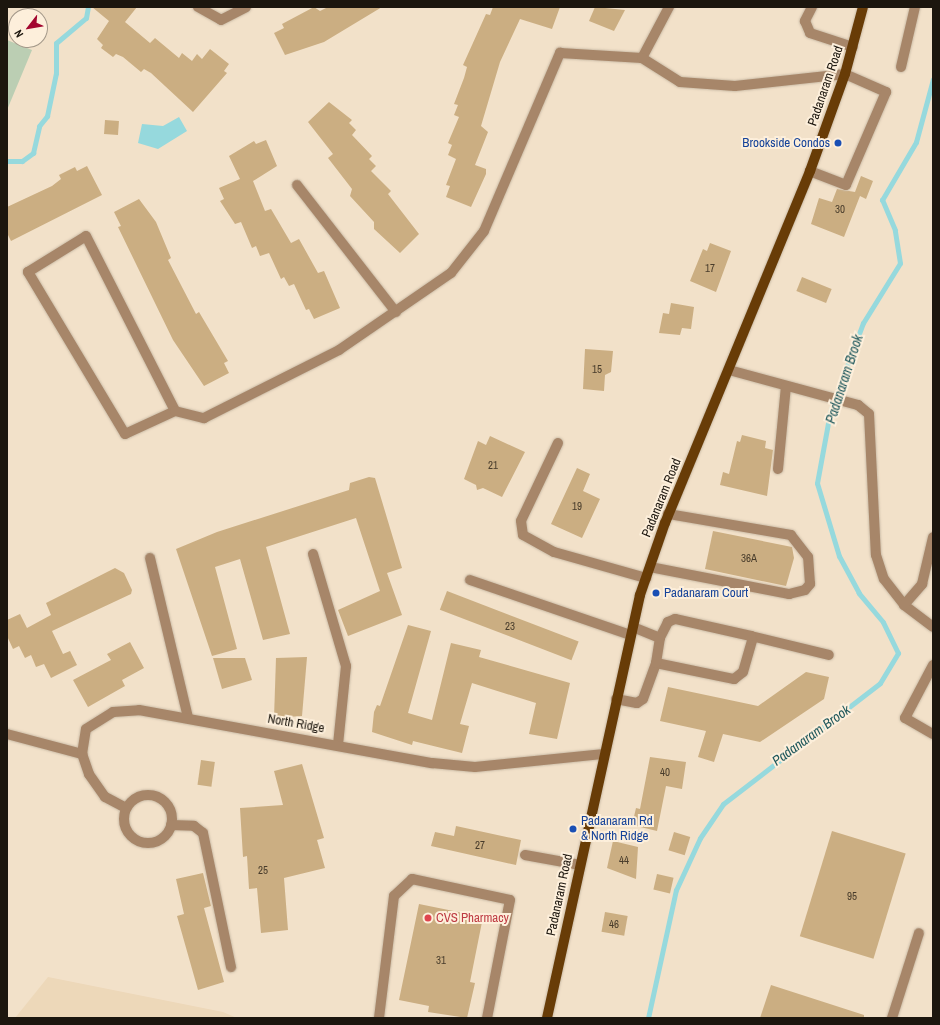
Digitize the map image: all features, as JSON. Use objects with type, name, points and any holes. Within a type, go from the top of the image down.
[{"type":"main road","name":"Padanaram Road","points":[[547,1018],[616,699],[646,578],[668,514],[729,370],[810,171],[845,74],[863,7]]},
{"type":"street","points":[[198,7],[221,20],[246,7]]},
{"type":"street","points":[[642,58],[669,7]]},
{"type":"street","points":[[812,7],[805,21],[810,33],[853,47]]},
{"type":"street","points":[[901,67],[915,7]]},
{"type":"street","points":[[175,411],[86,236],[28,272],[125,434],[175,411],[204,418],[339,350],[451,273],[484,232],[560,52],[642,58],[680,82],[735,86],[845,74],[886,92],[846,185],[810,171]]},
{"type":"street","points":[[297,185],[396,312]]},
{"type":"street","points":[[729,370],[858,405],[872,420],[876,555],[884,580],[904,605],[933,627]]},
{"type":"street","points":[[778,469],[786,386]]},
{"type":"street","points":[[558,443],[521,521],[523,535],[554,552],[646,578]]},
{"type":"street","points":[[650,567],[789,594],[805,590],[810,584],[808,557],[800,542],[791,535],[668,514]]},
{"type":"street","points":[[904,605],[922,584],[933,537]]},
{"type":"street","points":[[313,554],[346,666],[338,744]]},
{"type":"street","points":[[150,558],[188,718]]},
{"type":"street","points":[[470,580],[632,631],[660,638]]},
{"type":"street","points":[[616,699],[637,703],[643,699],[656,663],[660,638],[668,622],[675,619],[829,655]]},
{"type":"street","points":[[656,663],[734,679],[743,672],[751,636]]},
{"type":"street","points":[[933,665],[905,718],[933,734]]},
{"type":"street","name":"North Ridge","points":[[126,808],[105,797],[89,774],[82,754],[86,728],[113,712],[139,710],[338,744],[432,763],[475,767],[604,754]]},
{"type":"street","points":[[7,734],[82,754]]},
{"type":"street","points":[[139,796],[156,796],[169,808],[171,824],[161,839],[140,841],[125,825],[126,808],[139,796]]},
{"type":"street","points":[[171,824],[194,826],[203,833],[231,967]]},
{"type":"street","points":[[525,855],[580,865]]},
{"type":"street","points":[[379,1018],[394,896],[412,879],[510,900],[487,1018]]},
{"type":"street","points":[[892,1018],[919,933]]},
{"type":"shaded area","points":[[48,977],[223,1012],[237,1018],[15,1018]]},
{"type":"green space","points":[[7,40],[8,48],[27,48],[32,50],[7,110]]},
{"type":"water","points":[[179,117],[187,131],[158,149],[138,143],[142,124],[163,126]]},
{"type":"building","points":[[92,7],[137,7],[125,22],[150,43],[155,38],[179,58],[182,53],[192,61],[197,54],[202,59],[210,49],[229,64],[224,71],[227,73],[193,112],[151,73],[144,69],[141,72],[123,57],[116,54],[113,57],[101,48],[103,45],[97,39],[109,21]]},
{"type":"building","points":[[314,7],[320,11],[328,7],[382,7],[324,42],[285,55],[274,33],[284,28],[282,24]]},
{"type":"building","points":[[493,7],[560,7],[552,29],[520,19],[500,62],[481,126],[488,132],[475,165],[486,169],[486,174],[471,207],[446,197],[450,186],[446,185],[456,159],[448,155],[452,145],[448,143],[459,117],[454,115],[458,105],[454,104],[467,67],[463,65],[486,14],[490,15]]},
{"type":"building","points":[[595,7],[625,10],[614,31],[589,21]]},
{"type":"building","points":[[329,102],[352,120],[349,123],[356,130],[352,135],[372,156],[369,159],[376,166],[371,171],[391,191],[388,194],[419,234],[400,253],[374,229],[374,222],[350,196],[352,189],[328,158],[333,154],[308,122]]},
{"type":"building","points":[[105,120],[119,121],[118,135],[104,134]]},
{"type":"building","points":[[266,140],[277,166],[253,181],[265,211],[271,209],[291,243],[299,239],[318,273],[324,271],[340,308],[314,319],[309,309],[306,310],[294,284],[289,286],[284,277],[281,279],[269,253],[260,256],[256,246],[252,248],[241,222],[235,224],[220,201],[224,199],[219,188],[240,179],[229,156],[254,141],[256,144]]},
{"type":"building","points":[[87,166],[102,195],[11,241],[7,233],[7,207],[52,186],[61,179],[59,175],[75,167],[77,171]]},
{"type":"building","points":[[861,176],[873,181],[866,199],[860,196],[844,237],[811,224],[819,198],[832,202],[837,189],[855,192]]},
{"type":"building","points":[[139,199],[156,222],[171,258],[168,260],[196,314],[199,312],[228,361],[224,363],[229,373],[204,386],[173,340],[118,227],[121,226],[114,212]]},
{"type":"building","points":[[710,243],[731,251],[716,292],[690,281],[703,249],[707,251]]},
{"type":"building","points":[[802,277],[832,289],[826,303],[796,291]]},
{"type":"building","points":[[671,303],[694,307],[691,329],[682,328],[680,335],[659,333],[663,313],[669,314]]},
{"type":"building","points":[[585,349],[613,351],[611,372],[605,375],[604,391],[583,389]]},
{"type":"building","points":[[742,435],[766,441],[765,448],[773,450],[767,496],[720,485],[723,472],[729,474],[737,441],[740,442]]},
{"type":"building","points":[[490,436],[525,452],[502,497],[483,488],[477,490],[476,485],[464,479],[478,441],[486,445]]},
{"type":"building","points":[[577,468],[590,474],[583,491],[600,499],[582,538],[551,524]]},
{"type":"building","points":[[369,477],[375,478],[402,568],[387,573],[402,615],[348,636],[338,610],[380,591],[356,518],[266,547],[290,634],[263,640],[240,559],[215,567],[237,649],[212,656],[176,549],[217,532],[349,490],[350,483]]},
{"type":"building","points":[[713,531],[792,547],[794,558],[786,586],[705,569]]},
{"type":"building","points":[[115,568],[124,573],[132,590],[131,594],[52,631],[63,654],[70,651],[77,665],[51,678],[44,664],[36,667],[31,655],[25,658],[19,646],[13,649],[7,636],[7,620],[20,614],[27,628],[51,615],[46,603]]},
{"type":"building","points":[[447,591],[579,642],[571,660],[440,610]]},
{"type":"building","points":[[408,625],[431,631],[408,713],[432,720],[451,643],[481,650],[479,657],[570,683],[557,739],[529,734],[536,703],[472,683],[460,724],[469,726],[462,753],[413,741],[412,745],[372,732],[374,712],[377,705],[380,706]]},
{"type":"building","points":[[130,642],[144,668],[122,680],[125,686],[88,707],[73,680],[111,660],[107,654]]},
{"type":"building","points":[[307,657],[302,716],[274,718],[276,658]]},
{"type":"building","points":[[213,658],[245,658],[252,680],[222,689]]},
{"type":"building","points":[[806,672],[829,677],[824,699],[760,742],[723,734],[714,762],[698,757],[706,731],[660,721],[668,687],[758,706]]},
{"type":"building","points":[[650,757],[686,762],[682,789],[666,786],[657,831],[632,825],[636,808],[640,809]]},
{"type":"building","points":[[201,760],[215,762],[211,787],[198,785]]},
{"type":"building","points":[[302,764],[324,838],[317,840],[325,868],[284,878],[288,930],[261,933],[257,888],[249,889],[247,856],[243,857],[240,808],[283,805],[274,771]]},
{"type":"building","points":[[456,826],[521,840],[516,865],[431,846],[435,832],[454,836]]},
{"type":"building","points":[[832,831],[906,854],[873,959],[800,936]]},
{"type":"building","points":[[674,832],[690,837],[685,855],[668,850]]},
{"type":"building","points":[[613,841],[638,847],[636,879],[607,868]]},
{"type":"building","points":[[203,873],[211,906],[204,908],[224,982],[198,990],[177,916],[184,914],[176,879]]},
{"type":"building","points":[[657,874],[674,878],[670,893],[653,890]]},
{"type":"building","points":[[419,904],[483,917],[470,982],[475,983],[467,1018],[428,1012],[429,1006],[399,1000]]},
{"type":"building","points":[[605,912],[628,916],[624,936],[602,932]]},
{"type":"building","points":[[771,985],[864,1015],[864,1018],[760,1018]]},
{"type":"waterway","points":[[7,161],[22,161],[33,153],[39,126],[47,116],[56,73],[56,43],[86,18],[88,7]]},
{"type":"waterway","name":"Padanaram Brook","points":[[648,1018],[676,890],[700,838],[723,804],[880,683],[898,653],[883,622],[859,593],[839,556],[817,483],[830,412],[863,323],[900,263],[895,230],[882,200],[916,142],[933,79]]},
{"type":"place","name":"Brookside Condos","points":[[838,143]]},
{"type":"place","name":"Padanaram Court","points":[[656,593]]},
{"type":"place","name":"Padanaram Rd & North Ridge","points":[[573,829]]},
{"type":"place","name":"CVS Pharmacy","points":[[428,918]]}]
